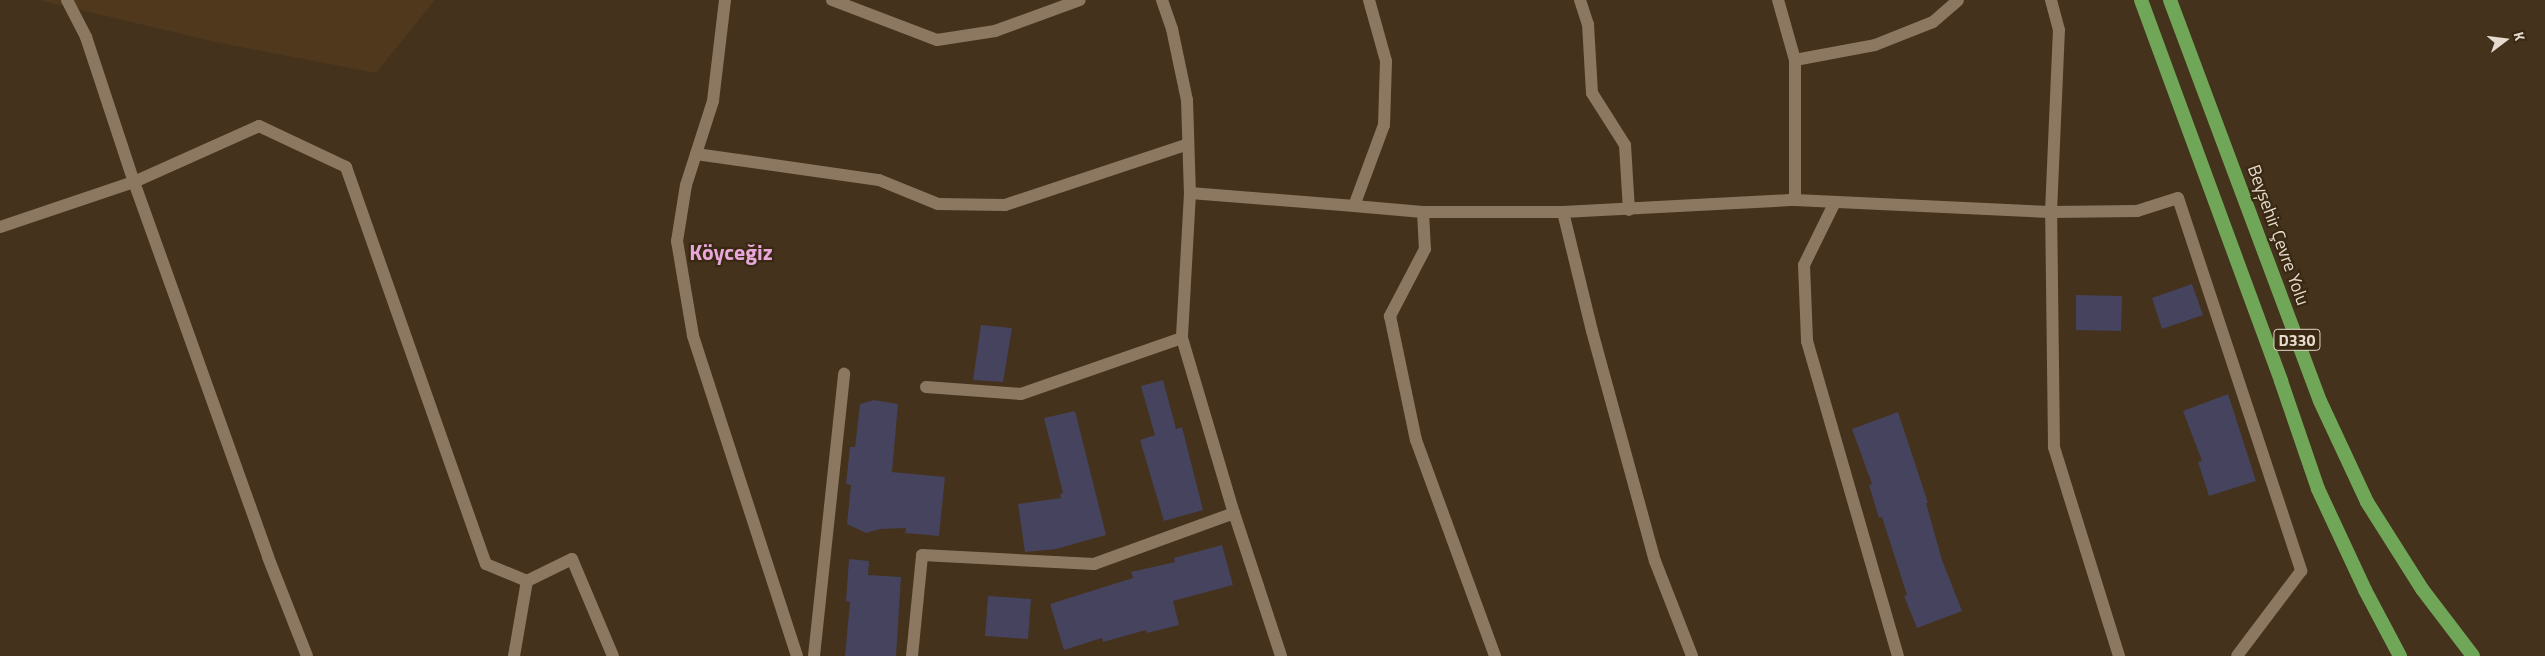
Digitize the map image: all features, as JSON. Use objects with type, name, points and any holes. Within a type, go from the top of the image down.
[{"type":"highway","name":"D330","points":[[2141,0],[2281,381],[2318,489],[2365,590],[2400,656]]},
{"type":"highway","name":"Beyşehir Çevre Yolu","points":[[2170,0],[2320,401],[2367,502],[2422,589],[2473,656]]},
{"type":"street","points":[[67,0],[86,37],[134,182],[268,557],[307,656]]},
{"type":"street","points":[[725,0],[713,101],[686,185],[676,241],[692,336],[797,656]]},
{"type":"street","points":[[832,0],[937,40],[995,31],[1080,0]]},
{"type":"street","points":[[1162,0],[1172,29],[1187,100],[1190,192],[1182,338],[1234,513],[1281,656]]},
{"type":"street","points":[[1354,206],[1384,125],[1386,61],[1369,0]]},
{"type":"street","points":[[1580,0],[1588,24],[1592,93],[1625,145],[1629,210]]},
{"type":"street","points":[[1778,0],[1795,60],[1795,200]]},
{"type":"street","points":[[1795,60],[1875,45],[1933,22],[1958,0]]},
{"type":"street","points":[[2051,0],[2059,30],[2051,212],[2054,447],[2119,656]]},
{"type":"street","points":[[0,227],[134,182],[259,126],[346,167],[486,564],[527,581],[572,559],[613,656]]},
{"type":"street","points":[[696,154],[878,180],[938,204],[1005,205],[1188,144]]},
{"type":"street","points":[[1190,192],[1422,212],[1629,210],[1795,200],[2051,212],[2137,211],[2178,198],[2301,571],[2237,656]]},
{"type":"street","points":[[1835,202],[1804,265],[1807,341],[1898,656]]},
{"type":"street","points":[[1422,212],[1425,249],[1390,316],[1416,440],[1495,656]]},
{"type":"street","points":[[1563,212],[1592,332],[1655,561],[1692,656]]},
{"type":"street","points":[[926,387],[1021,394],[1182,338]]},
{"type":"street","points":[[814,656],[844,374]]},
{"type":"street","points":[[912,656],[922,555],[1094,564],[1234,513]]},
{"type":"street","points":[[514,656],[527,581]]},
{"type":"shaded area","points":[[39,0],[435,0],[376,73],[215,42]]},
{"type":"building","points":[[2192,284],[2203,315],[2162,329],[2152,298]]},
{"type":"building","points":[[2076,295],[2122,296],[2121,331],[2076,330]]},
{"type":"building","points":[[981,325],[1012,328],[1003,382],[973,380]]},
{"type":"building","points":[[1163,380],[1176,429],[1182,427],[1203,510],[1164,521],[1140,440],[1155,435],[1141,386]]},
{"type":"building","points":[[2228,394],[2256,481],[2209,496],[2198,462],[2202,461],[2183,411]]},
{"type":"building","points":[[874,400],[898,404],[892,472],[945,477],[939,536],[905,533],[906,528],[880,529],[866,533],[847,524],[851,485],[846,484],[850,447],[855,447],[860,404]]},
{"type":"building","points":[[1075,411],[1106,535],[1056,549],[1025,552],[1018,504],[1061,498],[1060,494],[1063,493],[1044,418]]},
{"type":"building","points":[[1898,412],[1928,503],[1926,503],[1942,560],[1962,611],[1917,628],[1904,596],[1907,595],[1882,517],[1879,518],[1869,485],[1872,484],[1852,429]]},
{"type":"building","points":[[1222,545],[1233,585],[1173,601],[1179,625],[1147,633],[1146,630],[1103,642],[1102,638],[1064,650],[1050,604],[1133,578],[1131,572],[1175,562],[1174,558]]},
{"type":"building","points":[[849,559],[869,561],[868,575],[901,577],[896,656],[845,656],[850,602],[846,601]]},
{"type":"building","points":[[988,596],[1031,599],[1028,639],[985,636]]},
{"type":"district","name":"Köyceğiz","points":[[731,253]]}]
